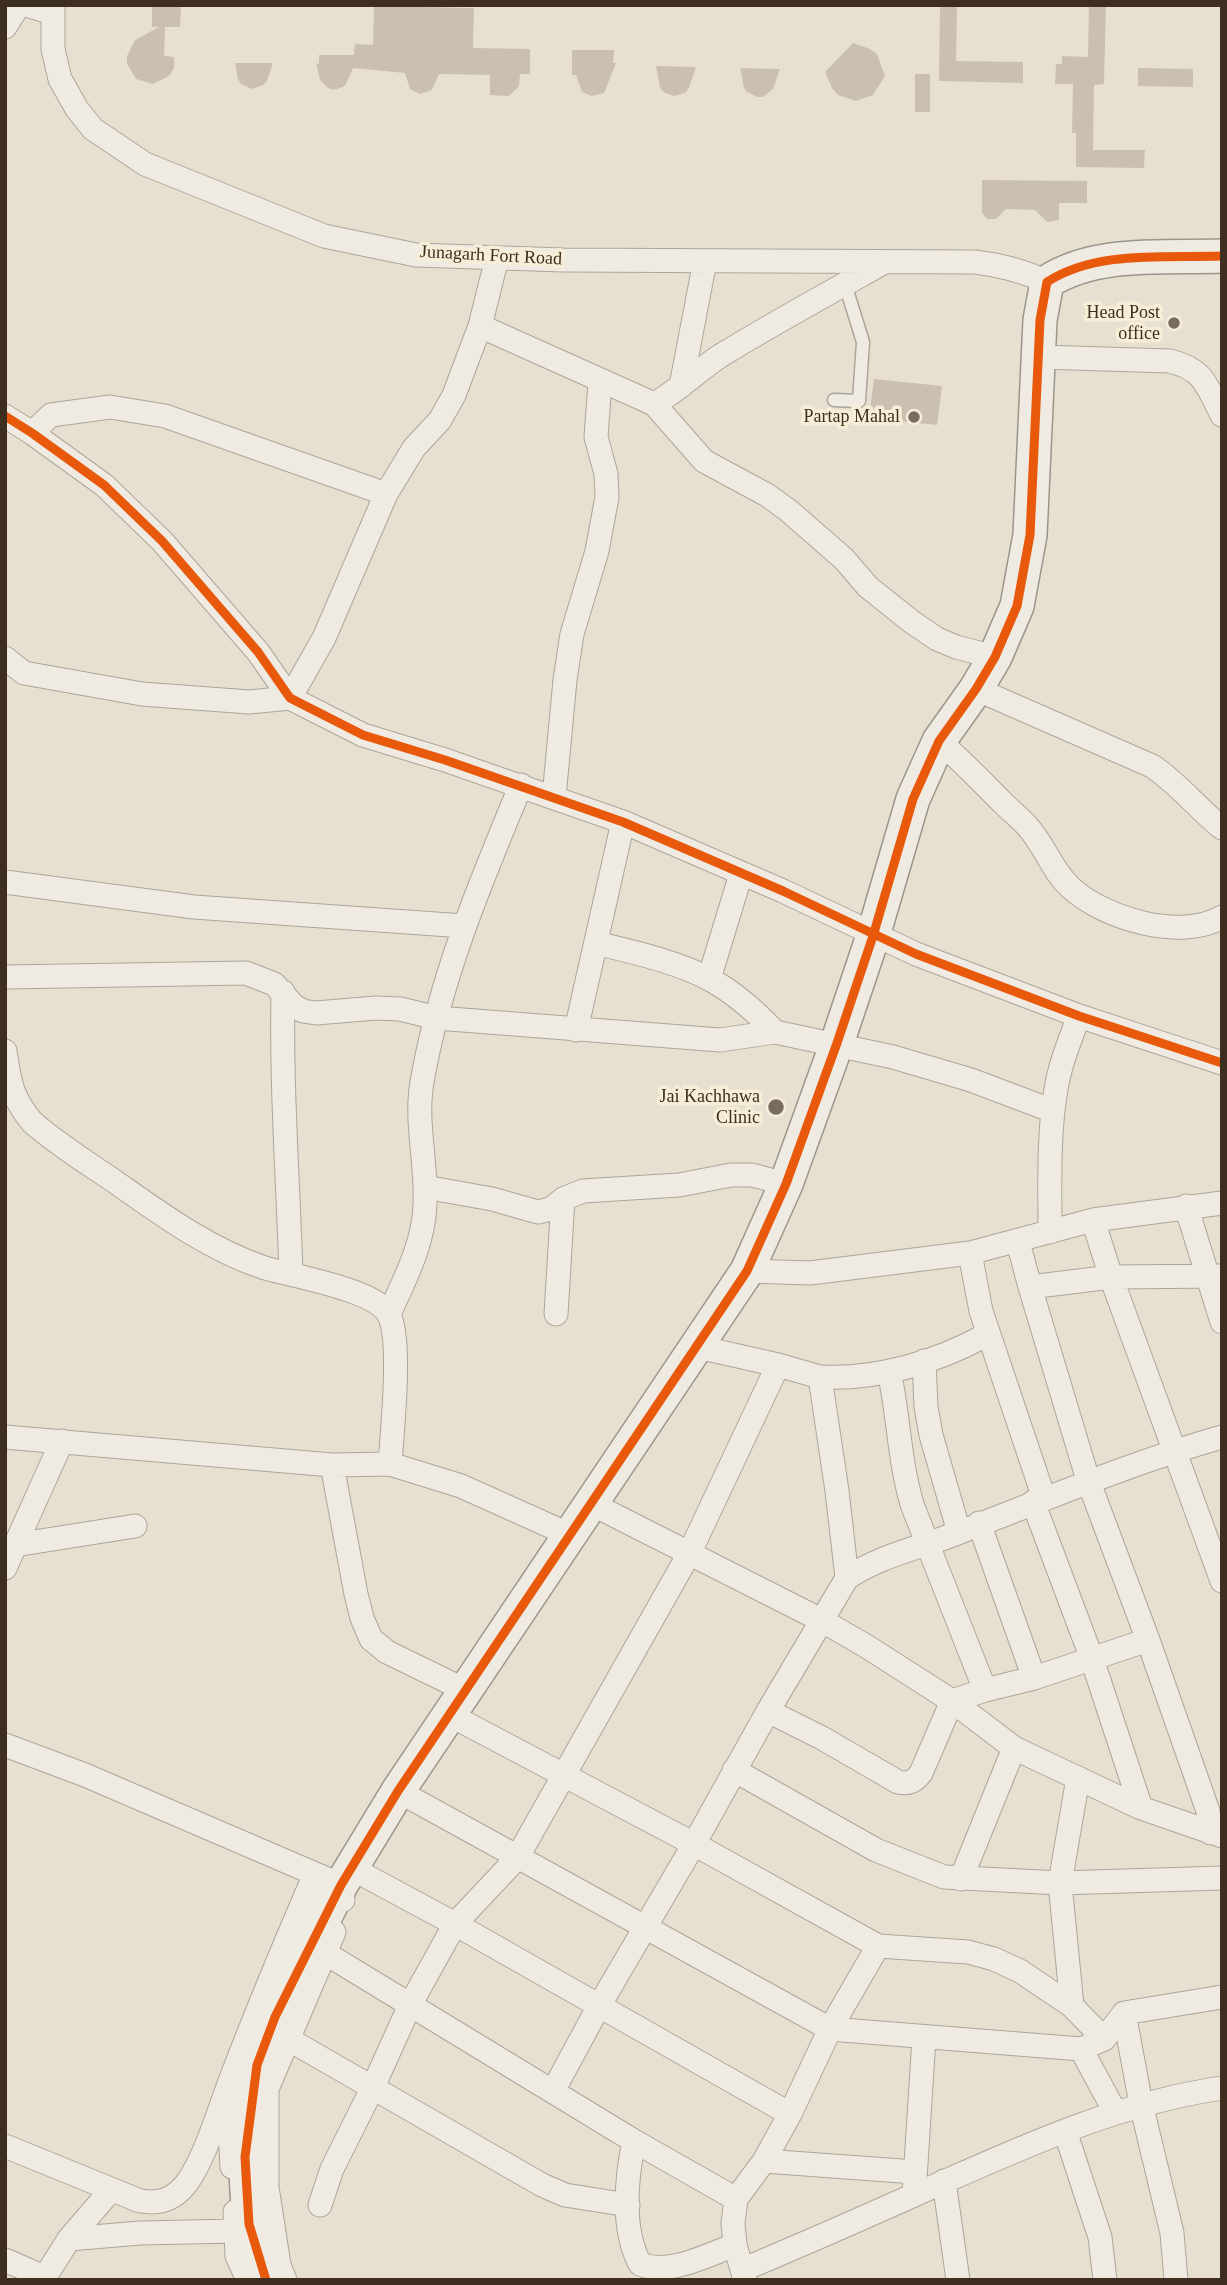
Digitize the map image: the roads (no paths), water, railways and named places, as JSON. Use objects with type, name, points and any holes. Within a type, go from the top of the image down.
[{"type":"street","points":[[5,27],[19,5]]},
{"type":"street","points":[[26,5],[53,9]]},
{"type":"street","name":"Junagarh Fort Road","points":[[53,9],[53,49],[60,79],[77,109],[93,129],[145,164],[324,236],[416,255],[996,264],[1026,271],[1047,282]]},
{"type":"street","points":[[5,2146],[140,2201],[156,2203],[171,2199],[187,2183],[197,2164],[267,1984],[747,1271],[786,1184],[837,1043],[873,936],[913,799],[939,741],[995,657],[1017,606],[1030,535],[1040,320],[1047,282],[1065,271],[1095,261],[1222,256]]},
{"type":"street","points":[[5,658],[24,673],[142,694],[249,702],[271,702],[290,698],[324,638],[386,494],[414,448],[440,420],[454,395],[480,326],[497,258]]},
{"type":"street","points":[[681,386],[705,261]]},
{"type":"street","points":[[654,404],[731,349],[883,262]]},
{"type":"street","points":[[480,326],[654,404],[704,461],[767,495],[789,511],[844,559],[868,587],[912,622],[937,639],[995,657]]},
{"type":"street","points":[[1039,357],[1170,360],[1188,365],[1203,379],[1222,415]]},
{"type":"street","points":[[554,797],[572,634],[597,551],[607,497],[606,474],[596,437],[600,382]]},
{"type":"street","points":[[32,433],[51,415],[110,407],[165,416],[386,494]]},
{"type":"street","points":[[5,416],[104,485],[162,541],[258,652],[290,698],[363,735],[521,785],[623,822],[783,891],[873,936],[916,954],[1079,1016],[1222,1063]]},
{"type":"street","points":[[976,689],[1152,766],[1167,776],[1204,814],[1222,828]]},
{"type":"street","points":[[939,741],[1027,825],[1053,867],[1070,887],[1087,901],[1121,915],[1169,928],[1187,928],[1210,923],[1222,917]]},
{"type":"street","points":[[389,1314],[421,1237],[425,1187],[420,1121],[422,1083],[437,1018],[464,926],[521,785]]},
{"type":"street","points":[[576,1030],[623,822]]},
{"type":"street","points":[[709,979],[741,874]]},
{"type":"street","points":[[5,882],[194,907],[464,926]]},
{"type":"street","points":[[596,943],[653,958],[709,979],[740,999],[775,1032]]},
{"type":"street","points":[[5,977],[246,973],[274,984],[294,1006],[316,1013],[376,1008],[400,1009],[437,1018],[720,1040],[775,1032],[893,1056],[971,1080],[1053,1111]]},
{"type":"street","points":[[283,992],[282,1055],[291,1274]]},
{"type":"street","points":[[1050,1232],[1053,1111],[1064,1055],[1079,1016]]},
{"type":"street","points":[[5,1051],[16,1102],[32,1122],[172,1222],[218,1249],[262,1267],[357,1293],[376,1302],[389,1314],[395,1337],[390,1464]]},
{"type":"street","points":[[425,1187],[492,1199],[538,1212],[551,1209],[563,1199],[583,1191],[679,1185],[732,1175],[752,1175],[786,1184]]},
{"type":"street","points":[[556,1314],[563,1199]]},
{"type":"street","points":[[747,1271],[810,1273],[970,1253],[1093,1220],[1222,1203]]},
{"type":"street","points":[[1186,1206],[1214,1276],[1222,1322]]},
{"type":"street","points":[[1093,1220],[1111,1277],[1222,1581]]},
{"type":"street","points":[[1018,1242],[1087,1480],[1148,1640],[1216,1834]]},
{"type":"street","points":[[970,1253],[975,1286],[988,1334],[1039,1500],[1141,1808]]},
{"type":"street","points":[[1030,1287],[1111,1277],[1214,1276]]},
{"type":"street","points":[[698,1347],[820,1377],[850,1379],[889,1371],[961,1349],[988,1334]]},
{"type":"street","points":[[924,1361],[926,1407],[931,1435],[1034,1678]]},
{"type":"street","points":[[320,2206],[332,2169],[410,2005],[456,1924],[517,1858],[690,1552],[778,1365]]},
{"type":"street","points":[[889,1371],[899,1423],[905,1481],[919,1526],[929,1544],[985,1690]]},
{"type":"street","points":[[820,1377],[838,1491],[847,1578]]},
{"type":"street","points":[[5,1437],[332,1465],[390,1464],[461,1486],[570,1535]]},
{"type":"street","points":[[553,2091],[768,1710],[847,1578],[883,1559],[929,1544],[1087,1480],[1222,1437]]},
{"type":"street","points":[[5,1568],[62,1441]]},
{"type":"street","points":[[332,1465],[362,1618],[371,1639],[387,1652],[564,1776],[878,1946],[968,1952],[994,1959],[1020,1971],[1072,2006],[1104,2039]]},
{"type":"street","points":[[590,1503],[821,1620],[952,1701],[1014,1748],[1141,1808],[1216,1834]]},
{"type":"street","points":[[15,1545],[135,1525]]},
{"type":"street","points":[[768,1710],[834,1744],[898,1782],[907,1783],[916,1780],[921,1773],[952,1701],[1034,1678],[1148,1640]]},
{"type":"street","points":[[5,1745],[85,1775],[334,1885],[456,1924],[790,2114]]},
{"type":"street","points":[[961,1879],[1014,1748]]},
{"type":"street","points":[[734,1770],[876,1850],[944,1877],[1060,1883],[1222,1878]]},
{"type":"street","points":[[1072,2006],[1060,1883],[1078,1778]]},
{"type":"street","points":[[398,1791],[830,2029],[1081,2049],[1104,2039],[1124,2013],[1222,1997]]},
{"type":"street","points":[[285,2280],[279,2265],[267,2187],[267,2089],[345,1906],[334,1885]]},
{"type":"street","points":[[266,2280],[249,2224],[245,2157],[257,2065],[275,2017],[334,1885]]},
{"type":"street","points":[[878,1946],[830,2029],[790,2114],[764,2161],[736,2199],[733,2223],[735,2245],[743,2275],[944,2181],[1065,2131],[1141,2104],[1222,2088]]},
{"type":"street","points":[[325,1954],[634,2141],[736,2199]]},
{"type":"street","points":[[1124,2013],[1141,2104],[1172,2233],[1176,2280]]},
{"type":"street","points":[[914,2195],[924,2038]]},
{"type":"street","points":[[288,2039],[542,2185],[565,2195],[628,2205]]},
{"type":"street","points":[[1081,2049],[1115,2112]]},
{"type":"street","points":[[228,2086],[237,2256],[248,2280]]},
{"type":"street","points":[[1065,2131],[1100,2237],[1105,2280]]},
{"type":"street","points":[[634,2141],[628,2171],[628,2205],[634,2252],[640,2264],[649,2268],[660,2268],[685,2263],[735,2245]]},
{"type":"street","points":[[764,2161],[915,2172]]},
{"type":"street","points":[[944,2181],[958,2280]]},
{"type":"street","points":[[5,2260],[44,2279],[69,2239],[111,2190]]},
{"type":"street","points":[[69,2239],[140,2233],[236,2231]]},
{"type":"lane","points":[[834,400],[859,401],[863,342],[845,284]]},
{"type":"place","name":"Head Post office","points":[[1174,323]]},
{"type":"place","name":"Partap Mahal","points":[[914,417]]},
{"type":"place","name":"Jai Kachhawa Clinic","points":[[776,1107]]}]
